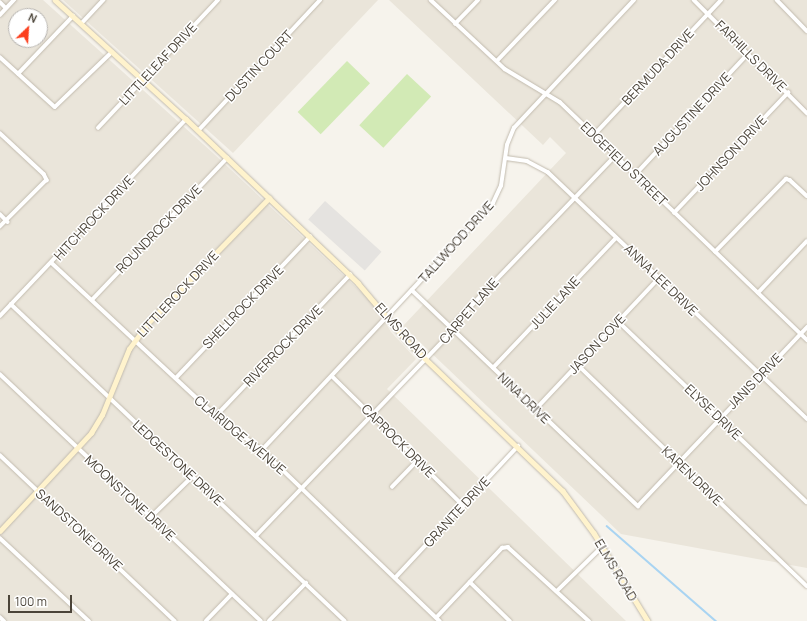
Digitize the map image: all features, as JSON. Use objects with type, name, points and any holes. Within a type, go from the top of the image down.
[{"type":"main road","name":"ELMS ROAD","points":[[55,0],[186,119],[310,237],[388,316],[396,330],[564,491],[602,547],[648,621]]},
{"type":"main road","name":"LITTLEROCK DRIVE","points":[[0,531],[78,448],[96,426],[135,340],[148,323],[269,198]]},
{"type":"street","points":[[0,15],[14,0]]},
{"type":"street","points":[[81,24],[103,0]]},
{"type":"street","name":"LITTLELEAF DRIVE","points":[[98,128],[218,0]]},
{"type":"street","name":"DUSTIN COURT","points":[[198,131],[320,0]]},
{"type":"street","name":"EDGEFIELD STREET","points":[[431,0],[455,24],[516,77],[546,93],[594,135],[807,340]]},
{"type":"street","points":[[455,24],[478,0]]},
{"type":"street","points":[[497,61],[555,0]]},
{"type":"street","name":"TALLWOOD DRIVE","points":[[262,450],[493,203],[501,186],[511,133],[546,93],[634,0]]},
{"type":"street","name":"FARHILLS DRIVE","points":[[694,0],[788,93],[807,114]]},
{"type":"street","name":"BERMUDA DRIVE","points":[[594,135],[721,0]]},
{"type":"street","points":[[777,0],[807,31]]},
{"type":"street","points":[[0,2],[6,8]]},
{"type":"street","points":[[18,74],[73,16]]},
{"type":"street","points":[[0,57],[55,107],[112,52]]},
{"type":"street","name":"AUGUSTINE DRIVE","points":[[635,174],[748,54]]},
{"type":"street","name":"JOHNSON DRIVE","points":[[674,213],[788,93]]},
{"type":"street","name":"HITCHROCK DRIVE","points":[[0,316],[52,263],[186,119]]},
{"type":"street","points":[[0,133],[44,174],[47,180],[8,222],[0,227]]},
{"type":"street","name":"CARPET LANE","points":[[256,536],[426,359],[452,329],[615,156]]},
{"type":"street","name":"ROUNDROCK DRIVE","points":[[92,300],[227,158]]},
{"type":"street","name":"ANNA LEE DRIVE","points":[[506,158],[520,159],[541,167],[807,419]]},
{"type":"street","points":[[715,252],[786,179],[790,180],[807,196]]},
{"type":"street","points":[[0,214],[8,222]]},
{"type":"street","name":"SHELLROCK DRIVE","points":[[176,378],[310,237]]},
{"type":"street","name":"JULIE LANE","points":[[493,368],[616,238]]},
{"type":"street","points":[[758,293],[807,241]]},
{"type":"street","points":[[52,263],[92,300]]},
{"type":"street","name":"RIVERROCK DRIVE","points":[[216,416],[350,276]]},
{"type":"street","name":"JASON COVE","points":[[536,409],[658,279]]},
{"type":"street","name":"NINA DRIVE","points":[[412,290],[638,506]]},
{"type":"street","name":"CLAIRIDGE AVENUE","points":[[92,300],[216,416],[262,450],[440,621]]},
{"type":"street","name":"LEDGESTONE DRIVE","points":[[11,304],[345,621]]},
{"type":"street","name":"ELYSE DRIVE","points":[[619,322],[807,502]]},
{"type":"street","name":"JANIS DRIVE","points":[[638,506],[807,327]]},
{"type":"street","name":"KAREN DRIVE","points":[[578,365],[807,586]]},
{"type":"street","name":"MOONSTONE DRIVE","points":[[0,374],[260,621]]},
{"type":"street","name":"CAPROCK DRIVE","points":[[332,376],[464,506]]},
{"type":"street","name":"GRANITE DRIVE","points":[[396,578],[518,446]]},
{"type":"street","name":"SANDSTONE DRIVE","points":[[0,455],[175,621]]},
{"type":"street","points":[[392,486],[418,460]]},
{"type":"street","points":[[151,517],[192,476]]},
{"type":"street","points":[[0,538],[89,621]]},
{"type":"street","points":[[436,617],[502,548],[508,547],[589,621]]},
{"type":"street","points":[[557,591],[602,547]]},
{"type":"street","points":[[470,582],[510,621]]},
{"type":"street","points":[[269,621],[306,583]]},
{"type":"street","points":[[206,621],[232,594]]},
{"type":"street","points":[[0,617],[4,621]]},
{"type":"shaded area","points":[[0,0],[43,0],[213,153],[374,304],[391,332],[416,359],[387,389],[626,621],[0,621]]},
{"type":"shaded area","points":[[63,0],[378,0],[233,153]]},
{"type":"shaded area","points":[[389,0],[807,0],[807,568],[621,534],[403,326],[566,153],[550,137],[543,145]]},
{"type":"shaded area","points":[[325,201],[381,252],[365,270],[308,220]]},
{"type":"green space","points":[[347,61],[370,83],[321,134],[298,112]]},
{"type":"green space","points":[[407,74],[431,97],[383,148],[359,125]]},
{"type":"waterway","points":[[607,526],[716,621]]}]
